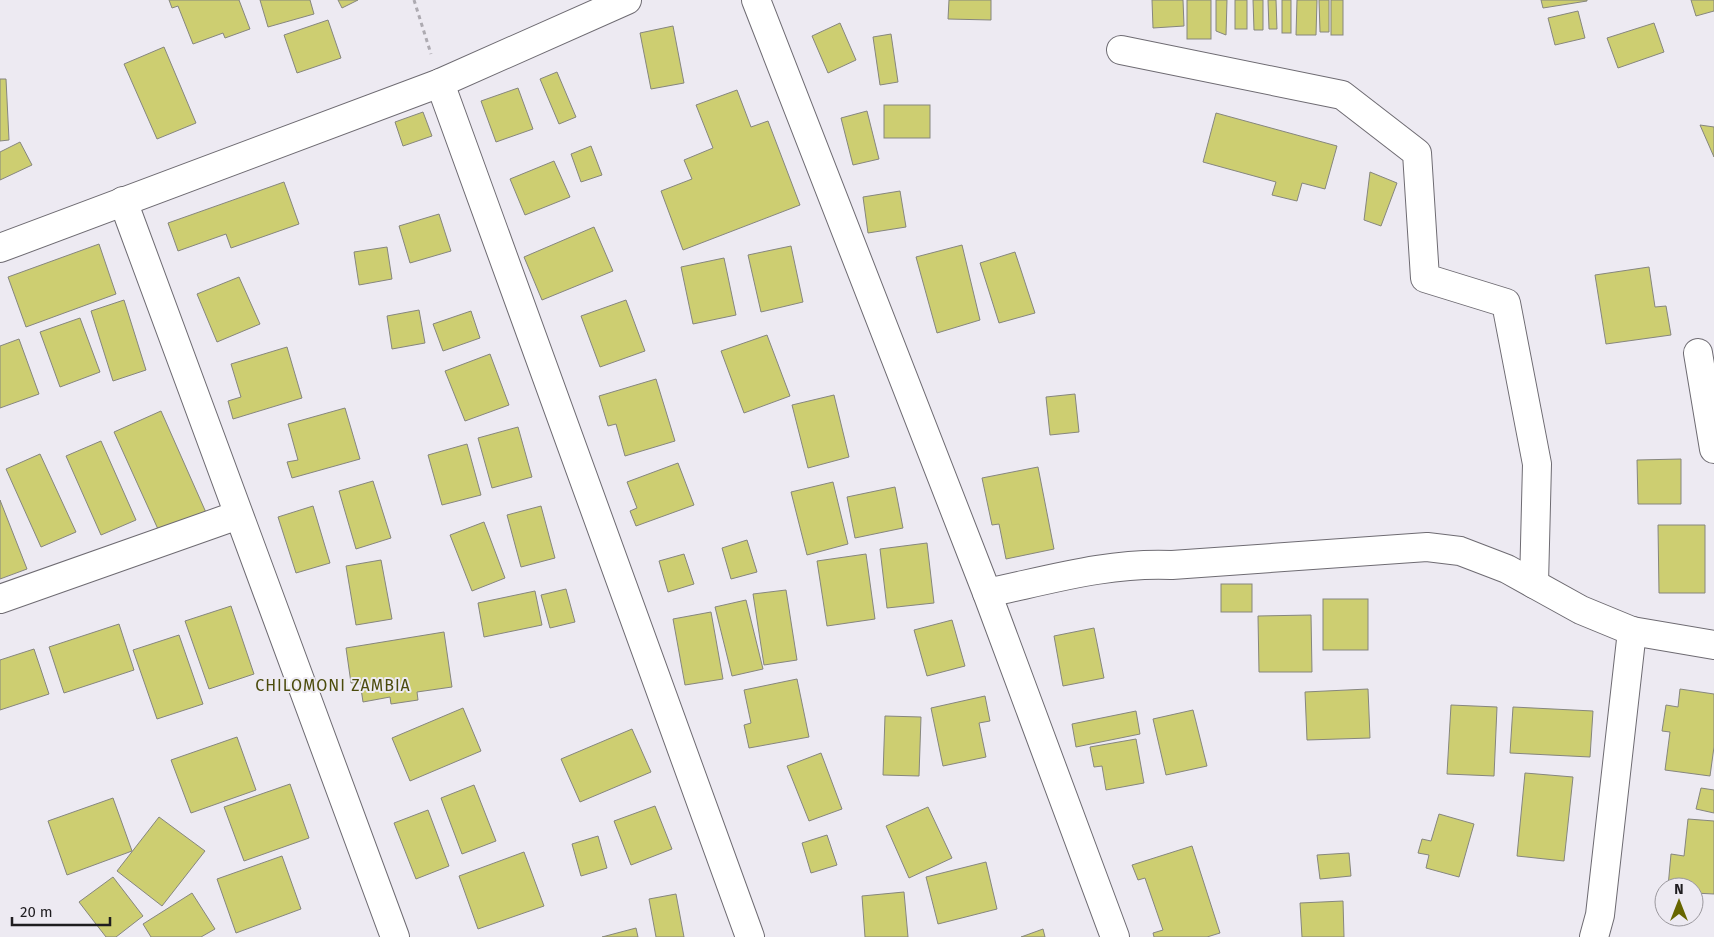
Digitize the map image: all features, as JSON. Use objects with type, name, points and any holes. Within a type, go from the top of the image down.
[{"type":"street","points":[[0,248],[440,83],[627,0]]},
{"type":"street","points":[[756,0],[987,593],[1115,937]]},
{"type":"street","points":[[1121,50],[1342,95],[1417,153],[1424,278],[1506,303],[1537,464],[1534,584]]},
{"type":"street","points":[[440,83],[750,937]]},
{"type":"street","points":[[122,202],[395,937]]},
{"type":"street","points":[[1698,353],[1714,449]]},
{"type":"street","points":[[0,599],[238,515]]},
{"type":"street","points":[[987,593],[1116,566],[1140,564],[1172,565],[1427,547],[1460,551],[1507,569],[1581,610],[1632,631],[1714,645]]},
{"type":"street","points":[[1594,937],[1601,906],[1632,631]]},
{"type":"path","points":[[414,0],[440,83]]},
{"type":"building","points":[[169,0],[239,0],[250,29],[225,38],[223,33],[193,44],[178,6],[172,8]]},
{"type":"building","points":[[260,0],[310,0],[314,14],[268,27]]},
{"type":"building","points":[[338,0],[358,0],[342,8]]},
{"type":"building","points":[[949,0],[991,0],[991,20],[948,19]]},
{"type":"building","points":[[1152,0],[1183,0],[1184,26],[1153,28]]},
{"type":"building","points":[[1187,0],[1211,0],[1211,39],[1187,39]]},
{"type":"building","points":[[1216,0],[1227,0],[1226,35],[1216,31]]},
{"type":"building","points":[[1235,0],[1247,0],[1247,29],[1235,29]]},
{"type":"building","points":[[1253,0],[1263,0],[1263,30],[1254,30]]},
{"type":"building","points":[[1268,0],[1276,0],[1277,29],[1269,29]]},
{"type":"building","points":[[1282,0],[1291,0],[1291,33],[1282,33]]},
{"type":"building","points":[[1297,0],[1317,0],[1316,35],[1296,35]]},
{"type":"building","points":[[1319,0],[1329,0],[1329,32],[1320,32]]},
{"type":"building","points":[[1331,0],[1343,0],[1343,35],[1331,35]]},
{"type":"building","points":[[1541,0],[1587,0],[1587,1],[1543,8]]},
{"type":"building","points":[[1691,0],[1714,0],[1714,11],[1696,16]]},
{"type":"building","points":[[1578,11],[1585,38],[1555,45],[1548,18]]},
{"type":"building","points":[[328,20],[341,58],[297,73],[284,35]]},
{"type":"building","points":[[840,23],[856,60],[828,73],[812,36]]},
{"type":"building","points":[[1654,23],[1664,52],[1618,68],[1607,38]]},
{"type":"building","points":[[673,26],[684,83],[651,89],[640,33]]},
{"type":"building","points":[[891,34],[898,82],[880,85],[873,37]]},
{"type":"building","points":[[164,47],[196,123],[157,139],[124,64]]},
{"type":"building","points":[[557,72],[576,117],[559,124],[540,79]]},
{"type":"building","points":[[0,79],[6,79],[9,140],[0,141]]},
{"type":"building","points":[[518,88],[533,129],[496,142],[481,101]]},
{"type":"building","points":[[737,90],[751,127],[768,121],[800,205],[683,250],[661,191],[692,179],[684,160],[713,148],[696,105]]},
{"type":"building","points":[[884,105],[930,105],[930,138],[884,138]]},
{"type":"building","points":[[867,111],[879,159],[853,165],[841,118]]},
{"type":"building","points":[[423,112],[432,136],[403,146],[395,122]]},
{"type":"building","points":[[1216,113],[1337,146],[1325,189],[1302,183],[1297,201],[1272,195],[1276,182],[1203,162]]},
{"type":"building","points":[[1700,125],[1714,127],[1714,157]]},
{"type":"building","points":[[20,142],[32,165],[0,180],[0,152]]},
{"type":"building","points":[[591,146],[602,175],[581,182],[571,154]]},
{"type":"building","points":[[554,161],[570,197],[525,215],[510,179]]},
{"type":"building","points":[[1370,172],[1397,183],[1381,226],[1364,220]]},
{"type":"building","points":[[284,182],[299,224],[231,248],[226,234],[178,251],[168,223]]},
{"type":"building","points":[[900,191],[906,227],[868,233],[863,197]]},
{"type":"building","points":[[439,214],[451,251],[410,263],[399,226]]},
{"type":"building","points":[[594,227],[613,271],[542,300],[524,257]]},
{"type":"building","points":[[99,244],[116,294],[26,327],[8,277]]},
{"type":"building","points":[[962,245],[980,320],[937,333],[916,257]]},
{"type":"building","points":[[791,246],[803,302],[761,312],[748,255]]},
{"type":"building","points":[[387,247],[392,279],[359,285],[354,252]]},
{"type":"building","points":[[1015,252],[1035,313],[999,323],[980,263]]},
{"type":"building","points":[[724,258],[736,315],[693,324],[681,267]]},
{"type":"building","points":[[1649,267],[1655,307],[1666,306],[1671,335],[1606,344],[1595,275]]},
{"type":"building","points":[[239,277],[260,324],[217,342],[197,294]]},
{"type":"building","points":[[124,300],[146,370],[113,381],[91,311]]},
{"type":"building","points":[[626,300],[645,351],[600,367],[581,316]]},
{"type":"building","points":[[419,310],[425,343],[392,349],[387,316]]},
{"type":"building","points":[[471,311],[480,338],[443,351],[433,324]]},
{"type":"building","points":[[80,318],[100,372],[60,387],[40,332]]},
{"type":"building","points":[[767,335],[790,396],[744,413],[721,351]]},
{"type":"building","points":[[19,339],[39,394],[0,408],[0,346]]},
{"type":"building","points":[[287,347],[302,398],[233,419],[228,401],[241,397],[231,364]]},
{"type":"building","points":[[490,354],[509,405],[465,421],[445,371]]},
{"type":"building","points":[[656,379],[675,441],[625,456],[616,424],[608,426],[599,396]]},
{"type":"building","points":[[1075,394],[1079,432],[1050,435],[1046,397]]},
{"type":"building","points":[[834,395],[849,457],[808,468],[792,405]]},
{"type":"building","points":[[345,408],[360,459],[292,478],[287,462],[298,460],[288,424]]},
{"type":"building","points":[[161,411],[208,517],[162,538],[114,432]]},
{"type":"building","points":[[518,427],[532,477],[492,488],[478,438]]},
{"type":"building","points":[[101,441],[136,520],[101,535],[66,456]]},
{"type":"building","points":[[467,444],[481,495],[442,505],[428,455]]},
{"type":"building","points":[[40,454],[76,532],[41,547],[6,469]]},
{"type":"building","points":[[1681,459],[1681,504],[1638,504],[1637,460]]},
{"type":"building","points":[[678,463],[694,505],[636,526],[630,511],[637,508],[627,482]]},
{"type":"building","points":[[1038,467],[1054,549],[1006,559],[999,524],[992,525],[982,478]]},
{"type":"building","points":[[373,481],[391,538],[356,549],[339,491]]},
{"type":"building","points":[[833,482],[848,544],[807,555],[791,492]]},
{"type":"building","points":[[895,487],[903,528],[855,538],[847,497]]},
{"type":"building","points":[[0,500],[27,569],[0,579]]},
{"type":"building","points":[[313,506],[330,563],[296,573],[278,517]]},
{"type":"building","points":[[541,506],[555,558],[521,567],[507,515]]},
{"type":"building","points":[[484,522],[505,578],[472,591],[450,535]]},
{"type":"building","points":[[1658,525],[1705,525],[1705,593],[1659,593]]},
{"type":"building","points":[[747,540],[757,572],[731,579],[722,548]]},
{"type":"building","points":[[927,543],[934,603],[887,608],[880,549]]},
{"type":"building","points":[[684,554],[694,584],[668,592],[659,561]]},
{"type":"building","points":[[866,554],[875,619],[827,626],[817,561]]},
{"type":"building","points":[[381,560],[392,619],[356,625],[346,566]]},
{"type":"building","points":[[1221,584],[1252,584],[1252,612],[1221,612]]},
{"type":"building","points":[[566,589],[575,622],[550,628],[541,595]]},
{"type":"building","points":[[786,590],[797,660],[764,665],[753,594]]},
{"type":"building","points":[[535,591],[542,625],[484,637],[478,603]]},
{"type":"building","points":[[1323,599],[1368,599],[1368,650],[1323,650]]},
{"type":"building","points":[[746,600],[763,669],[732,676],[715,607]]},
{"type":"building","points":[[231,606],[254,674],[209,689],[185,621]]},
{"type":"building","points":[[711,612],[723,679],[685,685],[673,619]]},
{"type":"building","points":[[1311,615],[1312,672],[1259,672],[1258,616]]},
{"type":"building","points":[[952,620],[965,666],[927,676],[914,630]]},
{"type":"building","points":[[119,624],[134,670],[64,693],[49,647]]},
{"type":"building","points":[[1094,628],[1104,678],[1063,686],[1054,636]]},
{"type":"building","points":[[444,632],[452,687],[417,692],[418,700],[391,704],[390,697],[363,702],[360,682],[351,683],[346,648]]},
{"type":"building","points":[[179,635],[203,704],[157,719],[133,650]]},
{"type":"building","points":[[34,649],[49,694],[0,710],[0,660]]},
{"type":"building","points":[[797,679],[809,737],[749,748],[744,725],[751,723],[744,690]]},
{"type":"building","points":[[1368,689],[1370,738],[1307,740],[1305,692]]},
{"type":"building","points":[[1680,689],[1714,694],[1714,747],[1710,776],[1665,770],[1670,732],[1662,731],[1666,705],[1678,707]]},
{"type":"building","points":[[985,696],[990,721],[979,723],[986,757],[943,766],[931,708]]},
{"type":"building","points":[[1451,705],[1497,707],[1494,776],[1447,774]]},
{"type":"building","points":[[1513,707],[1593,711],[1590,757],[1510,753]]},
{"type":"building","points":[[463,708],[481,751],[410,781],[392,738]]},
{"type":"building","points":[[1193,710],[1207,766],[1166,775],[1153,719]]},
{"type":"building","points":[[1136,711],[1140,734],[1076,747],[1072,724]]},
{"type":"building","points":[[885,716],[921,717],[919,776],[883,775]]},
{"type":"building","points":[[632,729],[651,772],[580,802],[561,759]]},
{"type":"building","points":[[237,737],[256,790],[191,813],[171,760]]},
{"type":"building","points":[[1136,739],[1144,783],[1106,790],[1102,766],[1094,767],[1090,747]]},
{"type":"building","points":[[821,753],[842,809],[809,821],[787,766]]},
{"type":"building","points":[[1525,773],[1573,777],[1564,861],[1517,856]]},
{"type":"building","points":[[290,784],[309,838],[244,861],[224,807]]},
{"type":"building","points":[[474,785],[496,841],[462,854],[441,798]]},
{"type":"building","points":[[1701,788],[1714,790],[1714,813],[1696,809]]},
{"type":"building","points":[[113,798],[132,851],[67,875],[48,821]]},
{"type":"building","points":[[655,806],[672,849],[631,865],[614,821]]},
{"type":"building","points":[[928,807],[952,858],[909,878],[886,826]]},
{"type":"building","points":[[428,810],[449,866],[416,879],[394,823]]},
{"type":"building","points":[[1439,814],[1474,824],[1459,877],[1426,868],[1429,855],[1418,853],[1422,839],[1431,841]]},
{"type":"building","points":[[159,817],[205,851],[162,906],[117,871]]},
{"type":"building","points":[[1688,819],[1714,821],[1714,894],[1704,894],[1704,877],[1669,877],[1671,854],[1684,856]]},
{"type":"building","points":[[827,835],[837,865],[811,873],[802,843]]},
{"type":"building","points":[[598,836],[607,868],[581,876],[572,844]]},
{"type":"building","points":[[1192,846],[1220,933],[1207,937],[1154,937],[1153,933],[1163,930],[1145,878],[1138,880],[1132,865]]},
{"type":"building","points":[[524,852],[544,906],[478,929],[459,876]]},
{"type":"building","points":[[1349,853],[1351,876],[1320,879],[1317,855]]},
{"type":"building","points":[[282,856],[301,909],[236,933],[217,879]]},
{"type":"building","points":[[986,862],[997,909],[938,924],[926,877]]},
{"type":"building","points":[[113,877],[143,916],[116,937],[106,937],[79,902]]},
{"type":"building","points":[[904,892],[908,937],[865,937],[862,896]]},
{"type":"building","points":[[192,893],[215,929],[201,937],[151,937],[143,924]]},
{"type":"building","points":[[676,894],[684,937],[656,937],[649,899]]},
{"type":"building","points":[[1343,901],[1344,937],[1302,937],[1300,903]]},
{"type":"building","points":[[636,928],[638,937],[602,937]]},
{"type":"building","points":[[1043,929],[1045,937],[1021,937]]},
{"type":"district","name":"CHILOMONI ZAMBIA","points":[[333,685]]}]
